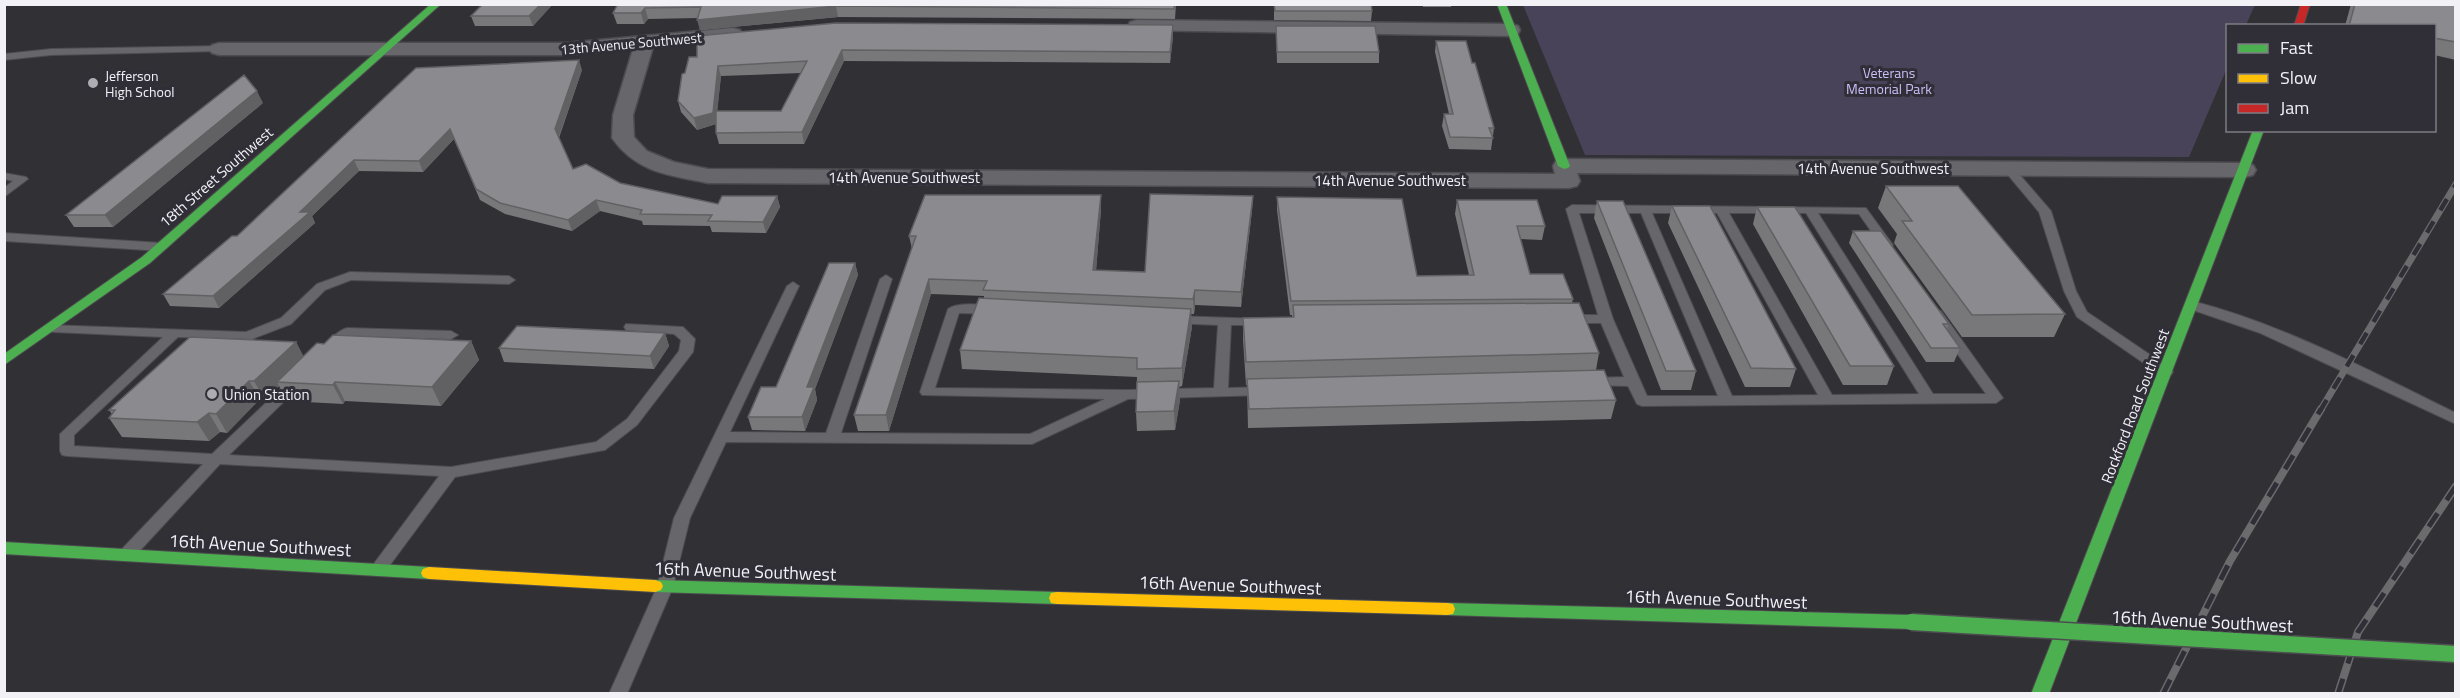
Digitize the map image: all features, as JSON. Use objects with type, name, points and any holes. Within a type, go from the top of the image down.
[{"type":"street","name":"18th Street Southwest","points":[[4,361],[162,247],[437,4]]},
{"type":"street","points":[[1225,4],[1225,26]]},
{"type":"street","points":[[1501,4],[1564,166]]},
{"type":"street","points":[[2299,24],[2306,4]]},
{"type":"street","points":[[1119,26],[1511,30]]},
{"type":"street","name":"13th Avenue Southwest","points":[[219,49],[565,49],[644,44],[749,33]]},
{"type":"street","name":"14th Avenue Southwest","points":[[644,44],[623,115],[623,138],[639,156],[668,168],[708,176],[1569,181],[1564,166],[2245,170]]},
{"type":"street","name":"Rockford Road Southwest","points":[[2040,693],[2258,132]]},
{"type":"street","name":"16th Avenue Southwest","points":[[4,548],[664,586],[1911,622],[2456,654]]},
{"type":"lane","points":[[4,57],[62,52],[219,49]]},
{"type":"lane","points":[[2009,169],[2045,212],[2070,291],[2082,314],[2166,372]]},
{"type":"lane","points":[[4,176],[22,179],[4,194]]},
{"type":"lane","points":[[1895,257],[1862,210],[1572,209],[1606,319],[1642,400],[1996,398],[1929,304]]},
{"type":"lane","points":[[1645,209],[1727,400]]},
{"type":"lane","points":[[1721,209],[1827,399]]},
{"type":"lane","points":[[1810,210],[1929,398]]},
{"type":"lane","points":[[4,237],[162,247]]},
{"type":"lane","points":[[51,328],[247,336],[286,321],[321,287],[350,276],[509,280]]},
{"type":"lane","points":[[832,438],[886,279]]},
{"type":"lane","points":[[618,693],[664,586],[682,518],[793,286]]},
{"type":"lane","points":[[2192,305],[2265,330],[2347,366],[2456,419]]},
{"type":"lane","points":[[1001,311],[954,309],[927,392],[1126,394],[1280,390]]},
{"type":"lane","points":[[1166,319],[1272,322]]},
{"type":"lane","points":[[1559,320],[1606,319]]},
{"type":"lane","points":[[1221,392],[1224,322]]},
{"type":"lane","points":[[175,333],[67,434],[67,451],[450,472],[600,446],[632,422],[686,352],[688,339],[678,330],[631,327]]},
{"type":"lane","points":[[323,356],[347,332],[451,335]]},
{"type":"lane","points":[[127,555],[216,459],[306,372]]},
{"type":"lane","points":[[1574,382],[1633,381]]},
{"type":"lane","points":[[719,438],[1032,439],[1126,394]]},
{"type":"lane","points":[[377,570],[450,472]]},
{"type":"green space","name":"Veterans Memorial Park","points":[[1523,5],[2255,5],[2246,24],[2226,24],[2226,70],[2189,157],[1585,155]]},
{"type":"building","points":[[483,4],[541,4],[529,16],[471,16]]},
{"type":"building","points":[[618,4],[1175,4],[1174,9],[836,6],[697,20],[701,7],[645,8],[641,13],[613,13]]},
{"type":"building","points":[[1274,4],[1371,4],[1372,11],[1275,11]]},
{"type":"building","points":[[2355,4],[2456,4],[2456,42],[2436,38],[2436,24],[2350,24]]},
{"type":"building","points":[[836,23],[1173,25],[1170,52],[842,50],[802,132],[716,133],[716,111],[781,111],[807,61],[718,66],[713,113],[694,118],[678,101],[682,74],[685,73],[689,57],[697,57],[697,36]]},
{"type":"building","points":[[1276,26],[1375,26],[1379,52],[1277,52]]},
{"type":"building","points":[[1436,41],[1466,41],[1472,63],[1475,63],[1494,128],[1489,128],[1493,138],[1450,137],[1444,114],[1453,114]]},
{"type":"building","points":[[579,60],[555,129],[573,169],[586,164],[620,183],[718,204],[722,196],[777,196],[763,222],[708,221],[712,215],[640,214],[642,210],[596,200],[568,220],[500,203],[476,189],[450,129],[419,161],[354,160],[300,212],[310,212],[213,296],[163,294],[232,236],[237,236],[416,68]]},
{"type":"building","points":[[244,75],[257,91],[105,215],[66,215]]},
{"type":"building","points":[[1886,186],[1958,186],[2065,314],[1972,315],[1902,221],[1912,221]]},
{"type":"building","points":[[1150,194],[1253,196],[1241,292],[1195,290],[1193,299],[983,290],[987,281],[929,279],[886,415],[854,415],[916,236],[909,236],[925,195],[1101,195],[1093,270],[1145,272]]},
{"type":"building","points":[[1277,197],[1402,199],[1417,276],[1474,275],[1457,200],[1537,200],[1545,226],[1517,226],[1530,274],[1563,274],[1573,299],[1291,301]]},
{"type":"building","points":[[1597,201],[1623,201],[1696,371],[1666,371]]},
{"type":"building","points":[[1672,206],[1710,206],[1796,369],[1751,368]]},
{"type":"building","points":[[1757,207],[1795,207],[1894,366],[1850,366]]},
{"type":"building","points":[[1853,231],[1881,231],[1949,324],[1943,324],[1960,348],[1931,348]]},
{"type":"building","points":[[829,263],[855,263],[807,387],[814,387],[802,417],[748,417],[761,387],[776,387]]},
{"type":"building","points":[[979,298],[1191,309],[1182,368],[1137,369],[1137,358],[960,350]]},
{"type":"building","points":[[1579,303],[1599,353],[1246,362],[1243,318],[1294,317],[1293,305]]},
{"type":"building","points":[[517,326],[665,333],[650,356],[499,348]]},
{"type":"building","points":[[333,335],[471,341],[432,387],[335,382],[333,385],[277,382],[317,343],[324,344]]},
{"type":"building","points":[[190,337],[296,342],[254,381],[249,381],[216,414],[209,413],[197,422],[109,418],[115,410],[109,410]]},
{"type":"building","points":[[1604,370],[1616,400],[1249,409],[1247,379]]},
{"type":"building","points":[[1179,381],[1174,411],[1136,412],[1137,382]]},
{"type":"railway","points":[[2320,411],[2456,184]]},
{"type":"railway","points":[[2163,694],[2230,561],[2321,409]]},
{"type":"railway","points":[[2338,694],[2358,632],[2456,486]]},
{"type":"traffic: fast","points":[[4,361],[146,260],[437,4]]},
{"type":"traffic: fast","points":[[1501,4],[1564,166]]},
{"type":"traffic: fast","points":[[2040,694],[2258,132]]},
{"type":"traffic: fast","points":[[4,548],[429,573]]},
{"type":"traffic: fast","points":[[655,586],[1057,598]]},
{"type":"traffic: fast","points":[[1447,609],[1911,622]]},
{"type":"traffic: fast","points":[[1911,622],[2456,654]]},
{"type":"traffic: slow","points":[[429,573],[655,586]]},
{"type":"traffic: slow","points":[[1057,598],[1447,609]]},
{"type":"traffic: jam","points":[[2299,24],[2306,4]]},
{"type":"place","name":"Jefferson High School","points":[[93,83]]},
{"type":"place","name":"Union Station","points":[[212,394]]}]
